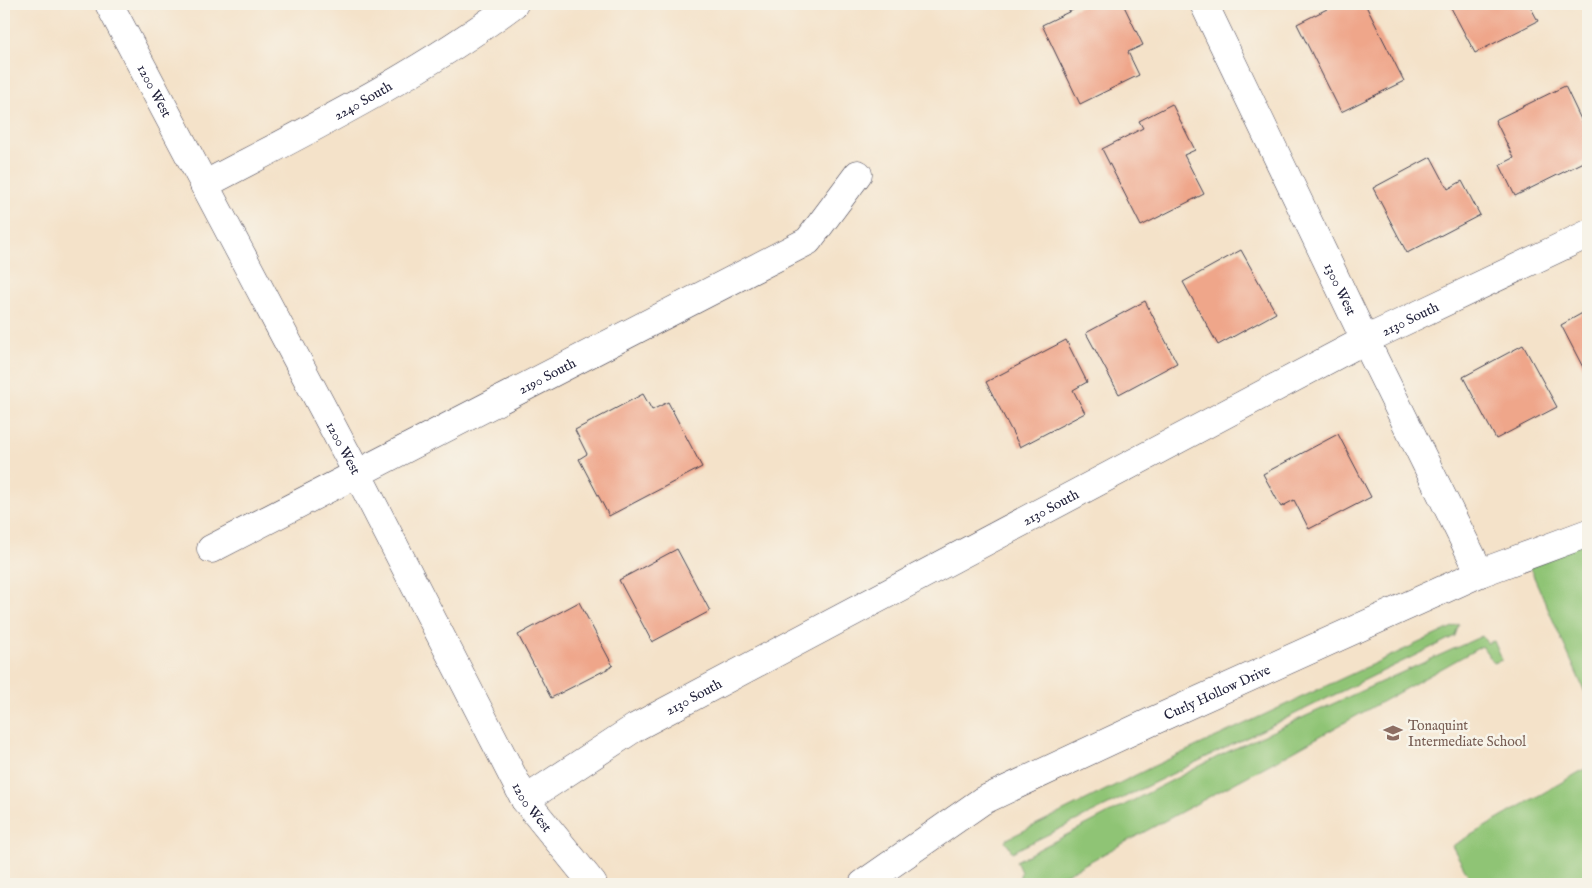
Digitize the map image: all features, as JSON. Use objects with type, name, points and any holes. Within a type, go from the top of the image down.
[{"type":"street","name":"1200 West","points":[[109,4],[357,473],[525,800],[593,884]]},
{"type":"street","name":"2240 South","points":[[204,185],[431,62],[514,4]]},
{"type":"street","name":"1300 West","points":[[1204,4],[1365,340],[1480,574]]},
{"type":"street","name":"2190 South","points":[[211,549],[808,241],[858,174]]},
{"type":"street","name":"2130 South","points":[[525,800],[636,727],[1365,340],[1588,234]]},
{"type":"street","name":"Curly Hollow Drive","points":[[863,884],[982,801],[1155,720],[1480,574],[1588,533]]},
{"type":"green space","points":[[1588,534],[1588,699],[1525,557]]},
{"type":"green space","points":[[1459,624],[1455,636],[1012,852],[1005,840],[1154,766]]},
{"type":"green space","points":[[1482,636],[1487,643],[1494,641],[1502,660],[1494,663],[1482,646],[1048,884],[1018,884],[1021,872],[1016,861],[1227,752]]},
{"type":"green space","points":[[1588,767],[1588,884],[1473,884],[1452,846]]},
{"type":"building","points":[[1085,4],[1123,4],[1143,45],[1128,52],[1139,75],[1080,104],[1042,25]]},
{"type":"building","points":[[1337,4],[1365,4],[1404,81],[1341,112],[1297,24]]},
{"type":"building","points":[[1449,4],[1529,4],[1538,21],[1475,53]]},
{"type":"building","points":[[1565,86],[1588,134],[1588,160],[1515,196],[1500,165],[1514,158],[1495,120]]},
{"type":"building","points":[[1172,104],[1195,150],[1184,155],[1204,194],[1141,226],[1102,149],[1143,128],[1139,121]]},
{"type":"building","points":[[1431,157],[1448,189],[1462,181],[1480,215],[1407,253],[1373,188]]},
{"type":"building","points":[[1241,250],[1276,313],[1218,345],[1183,282]]},
{"type":"building","points":[[1145,301],[1177,363],[1119,394],[1086,333]]},
{"type":"building","points":[[1588,310],[1588,377],[1561,325]]},
{"type":"building","points":[[1066,340],[1087,382],[1073,390],[1085,413],[1020,447],[986,382]]},
{"type":"building","points":[[1523,345],[1557,407],[1496,439],[1463,377]]},
{"type":"building","points":[[643,394],[652,410],[668,402],[702,467],[609,516],[579,459],[587,454],[575,430]]},
{"type":"building","points":[[1338,434],[1371,497],[1309,529],[1294,500],[1281,507],[1263,474]]},
{"type":"building","points":[[677,549],[710,611],[652,642],[619,580]]},
{"type":"building","points":[[579,602],[613,666],[551,698],[518,635]]},
{"type":"place","name":"Tonaquint Intermediate School","points":[[1393,733]]}]
